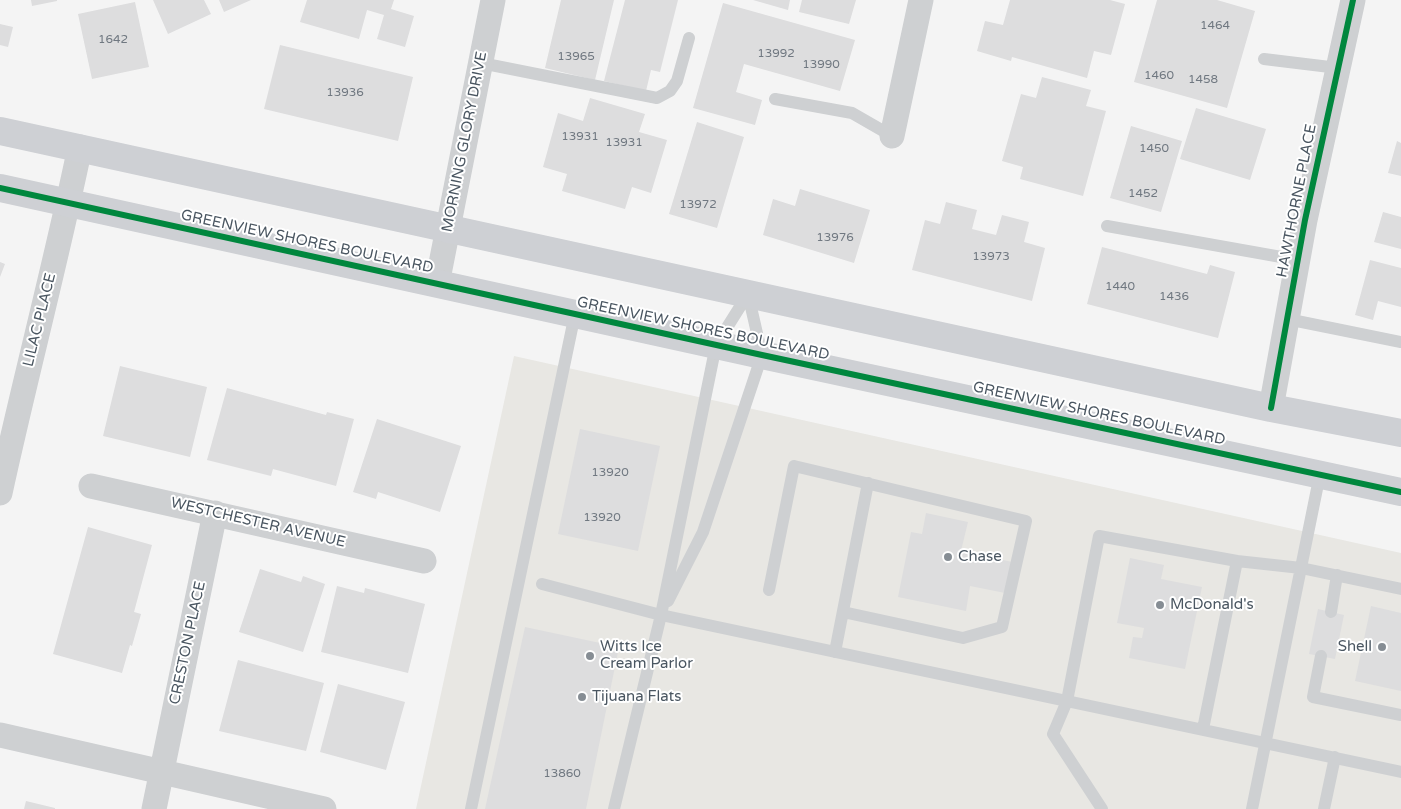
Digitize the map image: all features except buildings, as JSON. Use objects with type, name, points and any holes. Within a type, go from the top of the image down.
[{"type":"street","name":"MORNING GLORY DRIVE","points":[[437,284],[493,0]]},
{"type":"street","points":[[892,136],[921,0]]},
{"type":"street","name":"HAWTHORNE PLACE","points":[[1271,408],[1298,260],[1353,0]]},
{"type":"street","points":[[0,131],[1271,408],[1401,434]]},
{"type":"street","name":"LILAC PLACE","points":[[0,493],[10,401],[68,203],[80,147]]},
{"type":"street","name":"GREENVIEW SHORES BOULEVARD","points":[[0,188],[762,355],[1401,492]]},
{"type":"street","name":"WESTCHESTER AVENUE","points":[[91,486],[424,561]]},
{"type":"street","name":"CRESTON PLACE","points":[[154,809],[215,513]]},
{"type":"street","points":[[0,735],[324,809]]},
{"type":"lane","points":[[481,62],[657,98],[670,91],[677,81],[689,38]]},
{"type":"lane","points":[[1264,59],[1338,68]]},
{"type":"lane","points":[[775,99],[852,113],[892,136]]},
{"type":"lane","points":[[1107,226],[1298,260]]},
{"type":"lane","points":[[614,809],[661,615],[716,345],[748,294]]},
{"type":"lane","points":[[661,615],[703,532],[762,355],[748,294]]},
{"type":"lane","points":[[471,809],[575,314]]},
{"type":"lane","points":[[1287,319],[1401,342]]},
{"type":"lane","points":[[769,590],[794,466],[1026,521],[1002,627],[963,638],[843,612]]},
{"type":"lane","points":[[1252,809],[1320,474]]},
{"type":"lane","points":[[836,652],[868,483]]},
{"type":"lane","points":[[1102,809],[1053,734],[1067,701],[1099,536],[1237,561],[1301,568],[1401,589]]},
{"type":"lane","points":[[1203,730],[1237,561]]},
{"type":"lane","points":[[1331,612],[1337,575]]},
{"type":"lane","points":[[542,584],[661,615],[1401,772]]},
{"type":"lane","points":[[1321,656],[1313,697],[1401,715]]},
{"type":"lane","points":[[1324,809],[1335,758]]},
{"type":"shaded area","points":[[514,356],[1401,553],[1401,809],[416,809]]},
{"type":"cycle path","points":[[1271,408],[1305,220],[1353,0]]},
{"type":"cycle path","points":[[0,188],[762,355],[1401,492]]},
{"type":"place","name":"Chase","points":[[948,557]]},
{"type":"place","name":"McDonald's","points":[[1160,605]]},
{"type":"place","name":"Shell","points":[[1382,647]]},
{"type":"place","name":"Witts Ice Cream Parlor","points":[[590,656]]},
{"type":"place","name":"Tijuana Flats","points":[[582,697]]}]
